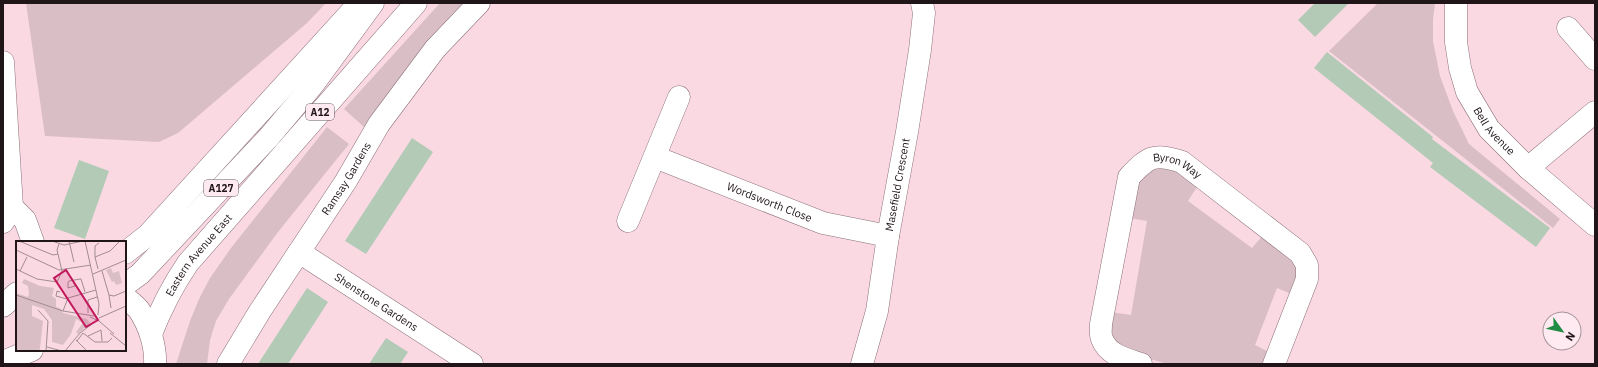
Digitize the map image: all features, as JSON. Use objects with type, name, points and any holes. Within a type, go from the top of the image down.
[{"type":"main road","points":[[126,252],[148,235],[360,3]]},
{"type":"main road","name":"A127","points":[[126,284],[140,274],[269,137],[312,86],[373,3]]},
{"type":"main road","name":"A127","points":[[312,86],[403,3]]},
{"type":"main road","name":"Eastern Avenue East","points":[[151,334],[162,306],[178,277],[188,263],[416,3]]},
{"type":"main road","name":"Ramsay Gardens","points":[[228,364],[346,181],[379,124],[435,49],[479,3]]},
{"type":"main road","name":"Masefield Crescent","points":[[862,364],[877,311],[888,236],[907,132],[920,50],[924,13],[922,3]]},
{"type":"main road","name":"Bell Avenue","points":[[1456,3],[1456,42],[1460,68],[1467,92],[1489,129],[1528,168],[1595,225]]},
{"type":"main road","points":[[1568,28],[1595,59]]},
{"type":"main road","points":[[3,62],[7,214],[25,220],[33,241]]},
{"type":"main road","points":[[628,221],[679,97]]},
{"type":"main road","points":[[1528,168],[1595,112]]},
{"type":"main road","name":"Wordsworth Close","points":[[655,157],[822,223],[888,236]]},
{"type":"main road","name":"Byron Way","points":[[1141,364],[1123,358],[1109,351],[1101,338],[1101,324],[1129,177],[1144,161],[1166,157],[1182,162],[1300,253],[1306,265],[1307,279],[1274,364]]},
{"type":"main road","name":"Shenstone Gardens","points":[[299,252],[409,324],[450,358],[472,364]]},
{"type":"main road","points":[[3,306],[16,294]]},
{"type":"main road","points":[[126,298],[139,310],[151,334],[156,356],[155,364]]},
{"type":"main road","points":[[3,362],[30,351]]},
{"type":"shaded area","points":[[26,3],[326,3],[307,23],[178,133],[159,142],[45,136]]},
{"type":"shaded area","points":[[440,3],[470,3],[364,127],[344,109]]},
{"type":"shaded area","points":[[1378,3],[1435,3],[1433,41],[1440,76],[1453,111],[1469,144],[1560,219],[1553,228],[1329,51]]},
{"type":"shaded area","points":[[327,127],[349,144],[278,232],[229,299],[216,321],[210,340],[207,364],[176,364],[190,321],[210,278],[231,248]]},
{"type":"shaded area","points":[[1159,165],[1172,167],[1199,184],[1188,201],[1252,248],[1264,234],[1300,267],[1294,295],[1277,288],[1255,345],[1271,353],[1267,364],[1168,364],[1132,354],[1117,345],[1108,333],[1111,312],[1131,315],[1147,221],[1129,218],[1139,178]]},
{"type":"building","points":[[1315,3],[1349,3],[1315,37],[1298,20]]},
{"type":"building","points":[[1327,52],[1433,137],[1432,139],[1550,228],[1536,247],[1430,167],[1433,163],[1314,68]]},
{"type":"building","points":[[412,138],[433,152],[366,254],[345,241]]},
{"type":"building","points":[[79,160],[109,171],[85,239],[54,228]]},
{"type":"building","points":[[307,288],[328,302],[288,364],[258,364]]},
{"type":"building","points":[[386,338],[408,352],[400,364],[369,364]]}]
